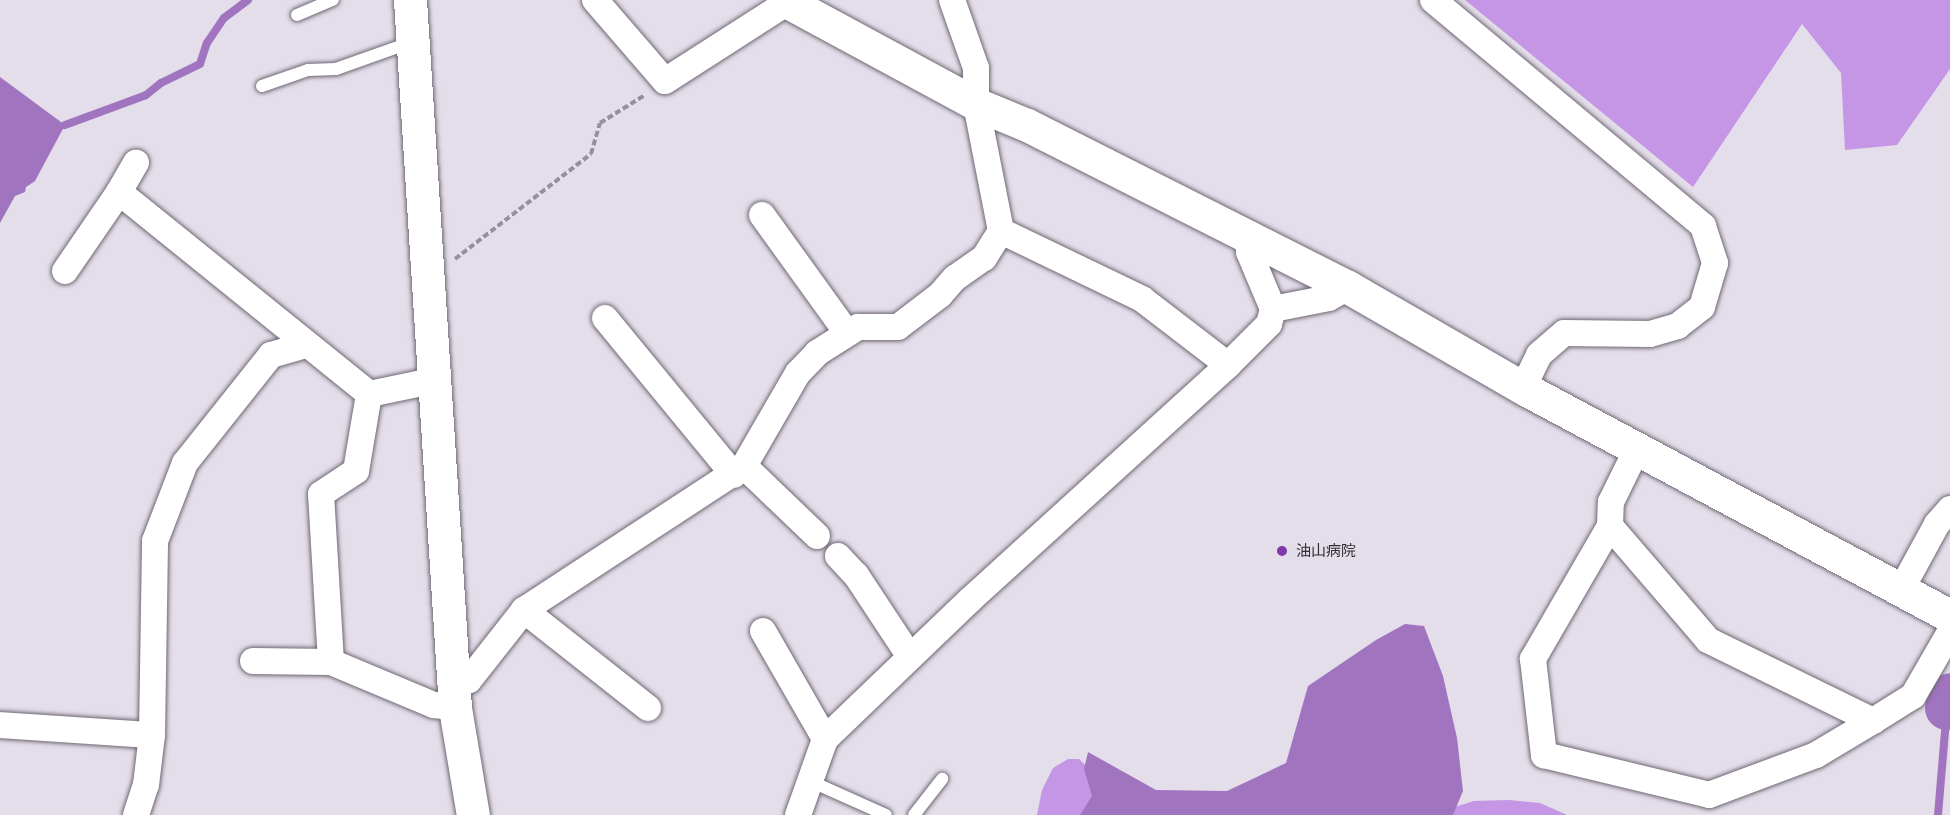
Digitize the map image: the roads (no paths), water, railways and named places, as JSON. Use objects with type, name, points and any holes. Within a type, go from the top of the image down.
[{"type":"street","points":[[410,0],[455,695],[473,815]]},
{"type":"street","points":[[595,0],[665,81],[786,1],[976,104],[1027,124],[1248,235],[1348,288],[1523,388],[1950,616]]},
{"type":"street","points":[[253,661],[331,662],[434,705],[455,695],[524,610],[739,471],[798,373],[817,353],[858,327],[898,327],[940,295],[955,278],[984,258],[1001,231],[976,104],[976,68],[951,0]]},
{"type":"street","points":[[1433,0],[1703,225],[1715,263],[1702,307],[1678,326],[1650,334],[1564,333],[1539,355],[1523,388]]},
{"type":"street","points":[[64,271],[119,192],[136,162]]},
{"type":"street","points":[[119,192],[369,394]]},
{"type":"street","points":[[762,215],[847,333]]},
{"type":"street","points":[[1001,231],[1142,299],[1228,365]]},
{"type":"street","points":[[798,815],[825,739],[910,657],[1228,365],[1269,324],[1274,309],[1250,252],[1248,235]]},
{"type":"street","points":[[1274,309],[1329,298],[1348,288]]},
{"type":"street","points":[[605,318],[739,471],[817,536]]},
{"type":"street","points":[[136,815],[146,785],[152,735],[155,541],[185,463],[271,355],[308,345]]},
{"type":"street","points":[[369,394],[436,380]]},
{"type":"street","points":[[331,662],[321,494],[356,471],[369,394]]},
{"type":"street","points":[[1637,449],[1611,502],[1610,526],[1533,659],[1544,755],[1709,795],[1816,755],[1913,696],[1950,632]]},
{"type":"street","points":[[1901,590],[1937,524],[1950,509]]},
{"type":"street","points":[[1610,526],[1708,640],[1873,721]]},
{"type":"street","points":[[838,556],[856,575],[910,657]]},
{"type":"street","points":[[524,610],[648,708]]},
{"type":"street","points":[[763,631],[825,739]]},
{"type":"street","points":[[0,725],[152,735]]},
{"type":"lane","points":[[297,15],[333,0]]},
{"type":"lane","points":[[261,86],[308,70],[336,69],[413,42]]},
{"type":"lane","points":[[914,815],[942,779]]},
{"type":"lane","points":[[810,781],[886,815]]},
{"type":"waterway","points":[[65,125],[146,95],[161,83],[200,64],[207,43],[224,18],[248,0]]},
{"type":"waterway","points":[[1947,708],[1950,695]]},
{"type":"waterway","points":[[1938,815],[1947,708]]},
{"type":"place","name":"油山病院","points":[[1282,551]]}]
